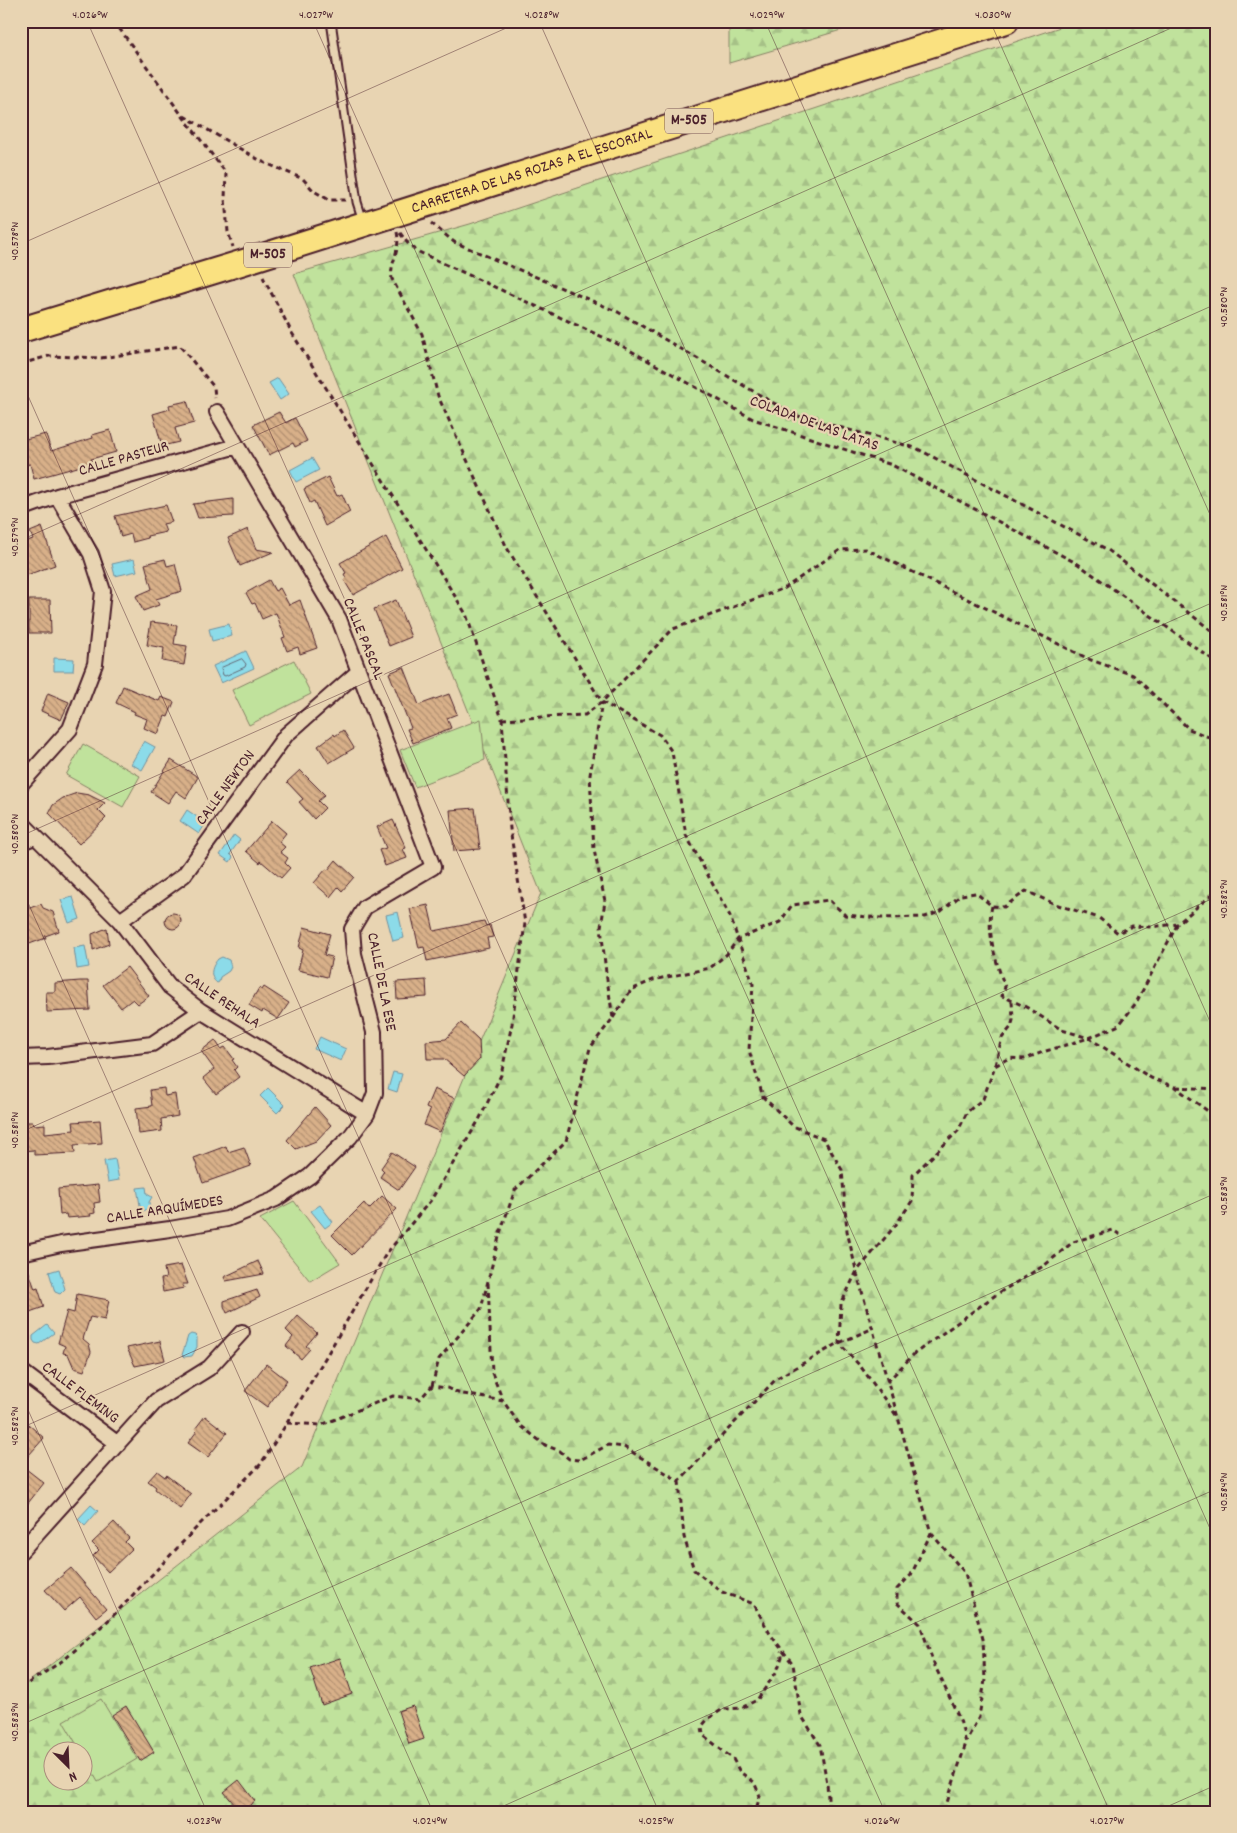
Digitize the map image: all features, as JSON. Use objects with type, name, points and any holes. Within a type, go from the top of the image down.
[{"type":"highway","name":"CARRETERA DE LAS ROZAS A EL ESCORIAL","points":[[364,216],[1006,21]]},
{"type":"highway","name":"M-505","points":[[21,330],[244,262],[364,216]]},
{"type":"street","name":"CALLE PASCAL","points":[[217,412],[339,619],[433,867]]},
{"type":"street","name":"CALLE PASTEUR","points":[[21,509],[56,496],[236,446]]},
{"type":"street","points":[[21,784],[70,729],[95,664],[103,591],[91,554],[56,496]]},
{"type":"street","name":"CALLE NEWTON","points":[[120,921],[184,875],[286,735],[358,672]]},
{"type":"street","name":"CALLE REHALA","points":[[21,822],[120,921],[170,987],[201,1012],[367,1114]]},
{"type":"street","points":[[21,842],[35,836]]},
{"type":"street","name":"CALLE DE LA ESE","points":[[367,1114],[375,1093],[374,1032],[354,954],[352,929],[365,907],[433,867]]},
{"type":"street","points":[[21,1058],[48,1057],[152,1044],[201,1012]]},
{"type":"street","name":"CALLE ARQUÍMEDES","points":[[21,1253],[61,1244],[226,1219],[276,1199],[310,1176],[350,1137],[367,1114]]},
{"type":"street","points":[[21,1551],[156,1401],[209,1368],[242,1332]]},
{"type":"street","name":"CALLE FLEMING","points":[[21,1370],[118,1444]]},
{"type":"lane","points":[[331,21],[364,216]]},
{"type":"path","points":[[114,21],[181,114],[226,172],[225,200],[228,232],[237,256],[244,262]]},
{"type":"path","points":[[181,114],[261,161],[303,179],[314,191],[329,200],[352,200],[364,216]]},
{"type":"path","points":[[424,222],[430,223],[454,242],[618,312],[794,415],[916,448],[1108,550],[1216,634]]},
{"type":"path","name":"COLADA DE LAS LATAS","points":[[602,702],[507,548],[438,396],[422,334],[392,279],[391,272],[399,243],[395,227],[409,245],[419,252],[622,346],[753,419],[892,466],[1078,564],[1216,662]]},
{"type":"path","points":[[21,364],[49,356],[101,358],[180,346],[214,387],[217,412]]},
{"type":"path","points":[[502,720],[585,714],[602,702],[673,629],[785,588],[840,550],[866,550],[1090,660],[1133,675],[1190,729],[1216,740]]},
{"type":"path","points":[[602,702],[660,735],[672,752],[686,835],[730,916],[753,984],[749,1050],[763,1097],[793,1126],[824,1139],[842,1170],[847,1231],[871,1329],[931,1534],[966,1573],[983,1639],[985,1680],[979,1717],[966,1743],[944,1812]]},
{"type":"path","points":[[602,702],[590,775],[594,850],[605,901],[601,928],[613,1018]]},
{"type":"path","points":[[21,1688],[65,1659],[111,1618],[199,1525],[260,1465],[287,1423],[321,1425],[393,1396],[420,1400],[432,1386],[439,1359],[481,1309],[500,1233],[515,1190],[566,1141],[590,1048],[631,990],[653,980],[710,968],[727,954],[738,939],[780,922],[792,905],[829,900],[845,915],[880,918],[925,917],[940,912],[961,895],[976,893],[992,906],[1004,907],[1026,891],[1055,904],[1099,918],[1118,933],[1132,926],[1150,927],[1177,924]]},
{"type":"path","points":[[995,1066],[1009,1058],[1024,1059],[1090,1038],[1119,1025],[1136,1003],[1177,924],[1216,891]]},
{"type":"path","points":[[992,906],[989,918],[995,956],[1005,987],[1002,996],[1062,1030],[1090,1038],[1151,1078],[1176,1087],[1216,1090]]},
{"type":"path","points":[[898,1418],[861,1367],[839,1343],[841,1304],[857,1271],[895,1226],[912,1200],[913,1175],[958,1131],[968,1112],[983,1099],[995,1066],[1002,1038],[1011,1027],[1013,1020],[1012,1000]]},
{"type":"path","points":[[1176,1087],[1216,1117]]},
{"type":"path","points":[[887,1383],[914,1354],[998,1294],[1045,1265],[1073,1242],[1113,1230],[1123,1237]]},
{"type":"path","points":[[488,1277],[492,1373],[503,1401],[520,1425],[545,1445],[560,1451],[569,1459],[580,1460],[608,1445],[624,1447],[680,1481]]},
{"type":"path","points":[[829,1812],[827,1782],[820,1745],[801,1715],[793,1664],[770,1634],[754,1604],[722,1592],[694,1570],[684,1537],[680,1481],[777,1378],[839,1343],[871,1329]]},
{"type":"path","points":[[432,1386],[503,1401]]},
{"type":"path","points":[[931,1534],[911,1575],[898,1589],[896,1603],[920,1624],[934,1664],[960,1720],[966,1743]]},
{"type":"path","points":[[749,1812],[757,1806],[760,1796],[754,1782],[740,1772],[733,1758],[703,1735],[702,1726],[708,1719],[723,1709],[741,1708],[756,1700],[777,1671],[782,1657],[780,1648]]},
{"type":"green space","points":[[729,21],[872,21],[729,63]]},
{"type":"green space","points":[[1078,21],[1216,21],[1216,1812],[21,1812],[21,1688],[302,1467],[541,893],[294,274],[470,224]]},
{"type":"green space","points":[[294,660],[311,694],[249,725],[232,690]]},
{"type":"green space","points":[[481,719],[485,760],[415,787],[400,750]]},
{"type":"green space","points":[[83,744],[140,776],[123,807],[66,775]]},
{"type":"green space","points":[[294,1201],[340,1263],[310,1281],[260,1219]]},
{"type":"green space","points":[[101,1699],[137,1759],[98,1782],[92,1771],[92,1740],[74,1740],[63,1721]]},
{"type":"water","points":[[278,378],[289,394],[280,400],[269,383]]},
{"type":"water","points":[[312,458],[319,470],[296,482],[290,470]]},
{"type":"water","points":[[134,559],[137,571],[115,576],[112,564]]},
{"type":"water","points":[[229,624],[232,636],[212,641],[209,629]]},
{"type":"water","points":[[246,651],[254,668],[221,683],[213,666]]},
{"type":"water","points":[[54,658],[74,659],[73,671],[54,671]]},
{"type":"water","points":[[144,741],[155,747],[142,770],[131,764]]},
{"type":"water","points":[[187,810],[206,823],[199,834],[180,821]]},
{"type":"water","points":[[234,835],[240,840],[230,854],[233,857],[230,862],[220,855]]},
{"type":"water","points":[[73,897],[80,919],[69,923],[61,900]]},
{"type":"water","points":[[398,912],[404,938],[393,941],[386,915]]},
{"type":"water","points":[[85,946],[89,967],[77,969],[74,948]]},
{"type":"water","points":[[222,957],[229,960],[231,967],[229,971],[220,977],[217,983],[214,980],[212,971],[218,959]]},
{"type":"water","points":[[320,1037],[346,1049],[341,1061],[314,1049]]},
{"type":"water","points":[[393,1072],[402,1074],[397,1092],[388,1089]]},
{"type":"water","points":[[268,1088],[285,1105],[277,1113],[260,1096]]},
{"type":"water","points":[[115,1159],[119,1180],[108,1182],[104,1161]]},
{"type":"water","points":[[146,1187],[147,1194],[152,1197],[149,1202],[150,1209],[141,1211],[137,1188]]},
{"type":"water","points":[[320,1205],[333,1222],[325,1228],[311,1211]]},
{"type":"water","points":[[59,1269],[65,1289],[60,1294],[55,1292],[49,1272]]},
{"type":"water","points":[[47,1325],[54,1333],[39,1344],[35,1343],[33,1336]]},
{"type":"water","points":[[191,1334],[197,1337],[197,1347],[192,1356],[184,1357],[182,1355],[188,1336]]},
{"type":"water","points":[[91,1505],[98,1511],[85,1526],[78,1519]]},
{"type":"building","points":[[187,401],[194,423],[175,428],[179,442],[162,446],[153,414],[170,409],[169,405]]},
{"type":"building","points":[[279,412],[286,423],[295,418],[307,441],[295,447],[293,443],[269,455],[253,425]]},
{"type":"building","points":[[110,430],[116,452],[91,459],[92,463],[34,479],[30,464],[21,466],[21,440],[46,434],[51,451],[93,438],[92,435]]},
{"type":"building","points":[[328,477],[337,496],[342,494],[350,512],[325,526],[314,501],[310,503],[304,489]]},
{"type":"building","points":[[233,499],[233,516],[198,518],[193,504]]},
{"type":"building","points":[[166,505],[172,522],[163,524],[166,532],[147,536],[148,538],[133,542],[131,534],[121,537],[115,516]]},
{"type":"building","points":[[42,527],[55,565],[21,577],[21,543],[33,539],[30,532]]},
{"type":"building","points":[[248,529],[256,549],[273,552],[240,566],[228,538]]},
{"type":"building","points":[[386,537],[402,568],[353,595],[344,580],[346,578],[344,574],[346,573],[340,563]]},
{"type":"building","points":[[165,559],[167,566],[175,564],[182,591],[156,599],[159,605],[143,611],[136,596],[152,589],[145,564]]},
{"type":"building","points":[[269,580],[275,591],[280,588],[289,605],[300,600],[317,648],[300,654],[298,647],[287,651],[282,638],[285,637],[276,613],[262,619],[255,603],[252,604],[246,593]]},
{"type":"building","points":[[29,600],[50,600],[51,633],[29,633]]},
{"type":"building","points":[[396,600],[411,637],[389,646],[374,609]]},
{"type":"building","points":[[151,622],[177,625],[174,644],[187,646],[184,665],[162,661],[164,648],[147,645]]},
{"type":"building","points":[[404,667],[419,705],[449,694],[457,714],[447,718],[451,728],[413,743],[407,729],[411,728],[389,673]]},
{"type":"building","points":[[123,686],[159,701],[161,697],[174,702],[168,717],[165,716],[158,734],[144,728],[147,719],[134,714],[135,712],[116,703]]},
{"type":"building","points":[[48,693],[69,702],[61,720],[41,711]]},
{"type":"building","points":[[343,730],[354,748],[329,763],[318,746]]},
{"type":"building","points":[[171,760],[198,777],[186,798],[176,791],[168,803],[151,792]]},
{"type":"building","points":[[300,770],[325,795],[318,801],[325,808],[314,819],[299,802],[303,799],[287,782]]},
{"type":"building","points":[[77,793],[89,795],[105,803],[98,810],[106,818],[79,844],[49,813],[53,805],[63,798]]},
{"type":"building","points":[[475,808],[480,849],[454,851],[450,810]]},
{"type":"building","points":[[393,820],[406,848],[403,849],[407,858],[385,866],[379,850],[386,848],[377,827]]},
{"type":"building","points":[[272,821],[286,833],[279,842],[285,847],[280,852],[288,858],[285,863],[290,868],[281,878],[246,851]]},
{"type":"building","points":[[336,860],[354,877],[342,891],[338,887],[330,897],[314,883]]},
{"type":"building","points":[[41,904],[43,908],[53,912],[59,931],[21,947],[21,911]]},
{"type":"building","points":[[428,905],[434,931],[484,921],[486,926],[490,925],[493,937],[487,938],[489,948],[427,961],[424,947],[419,948],[410,909]]},
{"type":"building","points":[[173,913],[179,915],[181,921],[179,927],[173,929],[167,927],[165,921],[167,915]]},
{"type":"building","points":[[304,927],[330,934],[324,955],[332,957],[327,977],[298,970],[303,950],[299,948]]},
{"type":"building","points":[[107,928],[109,944],[93,950],[92,934]]},
{"type":"building","points":[[127,967],[149,996],[138,1004],[133,999],[121,1008],[103,985]]},
{"type":"building","points":[[426,980],[427,997],[397,999],[396,982]]},
{"type":"building","points":[[88,981],[90,1010],[47,1012],[46,992],[55,992],[55,983]]},
{"type":"building","points":[[264,987],[289,1003],[278,1019],[263,1010],[262,1013],[249,1005],[259,988],[262,990]]},
{"type":"building","points":[[461,1023],[479,1040],[480,1059],[464,1076],[444,1059],[427,1059],[426,1041],[446,1039]]},
{"type":"building","points":[[215,1040],[221,1049],[225,1047],[234,1059],[232,1060],[237,1067],[234,1070],[239,1077],[216,1094],[203,1078],[214,1069],[201,1051]]},
{"type":"building","points":[[164,1088],[165,1096],[175,1094],[178,1116],[161,1119],[162,1131],[139,1134],[136,1108],[152,1106],[150,1090]]},
{"type":"building","points":[[434,1089],[454,1098],[440,1132],[424,1125],[430,1110],[426,1108]]},
{"type":"building","points":[[315,1107],[331,1125],[316,1141],[296,1149],[287,1140]]},
{"type":"building","points":[[100,1120],[102,1143],[74,1145],[75,1153],[34,1155],[34,1150],[21,1151],[21,1122],[33,1122],[34,1125],[45,1124],[45,1133],[74,1130],[73,1122]]},
{"type":"building","points":[[226,1146],[228,1152],[244,1147],[251,1166],[203,1183],[194,1158]]},
{"type":"building","points":[[392,1152],[415,1167],[399,1190],[380,1177],[384,1171],[381,1168]]},
{"type":"building","points":[[98,1185],[100,1202],[94,1203],[95,1213],[90,1214],[91,1216],[67,1218],[66,1214],[60,1215],[58,1189]]},
{"type":"building","points":[[382,1196],[397,1209],[352,1255],[332,1235],[364,1203],[369,1209]]},
{"type":"building","points":[[25,1261],[35,1289],[38,1288],[44,1307],[21,1315],[21,1262]]},
{"type":"building","points":[[258,1261],[264,1274],[226,1281],[224,1277]]},
{"type":"building","points":[[181,1265],[188,1284],[183,1284],[184,1288],[163,1292],[161,1279],[166,1278],[164,1268]]},
{"type":"building","points":[[257,1290],[260,1297],[227,1313],[224,1301]]},
{"type":"building","points":[[77,1294],[109,1300],[105,1320],[90,1317],[83,1339],[89,1344],[91,1352],[84,1371],[74,1368],[68,1354],[63,1353],[65,1346],[58,1343],[67,1311],[74,1313]]},
{"type":"building","points":[[298,1316],[317,1333],[306,1346],[310,1349],[301,1359],[286,1346],[293,1337],[286,1330]]},
{"type":"building","points":[[160,1341],[165,1360],[135,1366],[127,1348]]},
{"type":"building","points":[[266,1364],[287,1380],[267,1407],[245,1391]]},
{"type":"building","points":[[205,1416],[227,1433],[208,1457],[188,1443],[197,1431],[195,1429]]},
{"type":"building","points":[[28,1424],[44,1438],[21,1464],[21,1432]]},
{"type":"building","points":[[21,1465],[44,1483],[21,1512]]},
{"type":"building","points":[[157,1471],[165,1477],[166,1475],[191,1494],[180,1509],[148,1481]]},
{"type":"building","points":[[114,1522],[129,1538],[125,1542],[132,1549],[108,1572],[93,1556],[99,1550],[92,1543]]},
{"type":"building","points":[[71,1568],[106,1609],[96,1617],[80,1597],[64,1611],[45,1590]]},
{"type":"building","points":[[340,1658],[352,1694],[322,1705],[310,1668]]},
{"type":"building","points":[[126,1706],[154,1752],[140,1761],[112,1715]]},
{"type":"building","points":[[413,1706],[424,1739],[409,1744],[398,1711]]},
{"type":"building","points":[[239,1780],[255,1801],[241,1812],[224,1792]]}]
